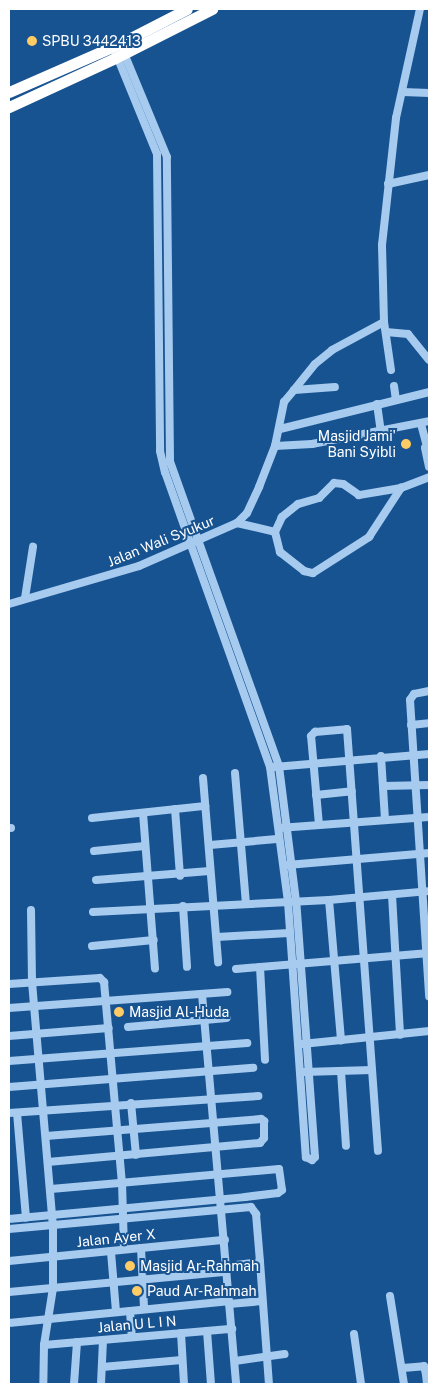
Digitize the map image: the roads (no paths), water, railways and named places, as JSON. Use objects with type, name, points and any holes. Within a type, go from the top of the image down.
[{"type":"highway","points":[[9,107],[119,50],[187,9]]},
{"type":"highway","points":[[9,92],[119,50],[212,9]]},
{"type":"street","points":[[391,370],[384,322],[381,258],[396,118],[420,9]]},
{"type":"street","points":[[119,50],[167,157],[169,448],[173,474],[193,544],[256,728],[274,766]]},
{"type":"street","points":[[403,92],[429,93]]},
{"type":"street","points":[[388,184],[429,176]]},
{"type":"street","name":"Jalan Wali Syukur","points":[[9,604],[100,578],[193,544],[237,523],[250,508],[275,446],[284,402],[315,364],[332,350],[384,322]]},
{"type":"street","points":[[386,332],[408,334],[429,360]]},
{"type":"street","points":[[394,386],[396,400]]},
{"type":"street","points":[[294,390],[335,387]]},
{"type":"street","points":[[280,429],[429,392]]},
{"type":"street","points":[[376,404],[382,431]]},
{"type":"street","points":[[275,446],[312,444],[429,421]]},
{"type":"street","points":[[420,424],[427,447],[429,467]]},
{"type":"street","points":[[401,488],[369,537],[313,573],[283,556],[275,532],[282,517],[298,504],[319,498],[334,483],[343,484],[359,495],[401,488],[429,477]]},
{"type":"street","points":[[237,523],[275,532]]},
{"type":"street","points":[[193,544],[264,725],[274,766],[280,828],[290,864],[292,901],[300,964],[315,1157],[312,1160],[306,1157],[289,932],[292,901],[277,839],[280,828]]},
{"type":"street","points":[[26,598],[33,547]]},
{"type":"street","points":[[429,691],[411,696],[417,818],[425,853],[429,996]]},
{"type":"street","points":[[411,724],[429,723]]},
{"type":"street","points":[[256,728],[264,725]]},
{"type":"street","points":[[318,826],[312,734],[346,728],[350,760],[359,897],[366,958],[378,1151]]},
{"type":"street","points":[[274,766],[313,764],[381,756],[429,754]]},
{"type":"street","points":[[381,756],[384,786],[384,820]]},
{"type":"street","points":[[235,773],[246,903]]},
{"type":"street","points":[[203,778],[210,844],[210,871],[218,938],[218,962]]},
{"type":"street","points":[[384,786],[429,785]]},
{"type":"street","points":[[316,795],[352,791]]},
{"type":"street","points":[[92,818],[205,806]]},
{"type":"street","points":[[175,809],[180,876]]},
{"type":"street","points":[[143,813],[155,969]]},
{"type":"street","points":[[280,828],[429,817]]},
{"type":"street","points":[[210,844],[277,839]]},
{"type":"street","points":[[94,851],[145,846]]},
{"type":"street","points":[[282,865],[425,853]]},
{"type":"street","points":[[96,880],[180,876],[210,871]]},
{"type":"street","points":[[93,912],[151,910],[214,904],[329,900],[426,891]]},
{"type":"street","points":[[392,895],[400,1035]]},
{"type":"street","points":[[329,900],[332,962],[341,1040]]},
{"type":"street","points":[[183,906],[187,967]]},
{"type":"street","points":[[31,910],[32,982],[53,1216],[53,1288],[44,1344],[43,1384]]},
{"type":"street","points":[[218,938],[289,932]]},
{"type":"street","points":[[92,946],[154,940]]},
{"type":"street","points":[[236,969],[428,953]]},
{"type":"street","points":[[260,967],[265,1060]]},
{"type":"street","points":[[9,984],[100,978],[104,982],[122,1182],[124,1250]]},
{"type":"street","points":[[9,1008],[227,992]]},
{"type":"street","points":[[202,994],[209,1046],[236,1384]]},
{"type":"street","points":[[128,1027],[227,1018]]},
{"type":"street","points":[[9,1036],[109,1028]]},
{"type":"street","points":[[298,1044],[429,1031]]},
{"type":"street","points":[[9,1061],[246,1044]]},
{"type":"street","points":[[9,1088],[253,1068]]},
{"type":"street","points":[[300,1073],[372,1070]]},
{"type":"street","points":[[341,1071],[346,1146]]},
{"type":"street","points":[[26,1218],[13,1113],[131,1103],[258,1096]]},
{"type":"street","points":[[131,1103],[136,1155]]},
{"type":"street","points":[[46,1136],[262,1119],[264,1121],[264,1138],[261,1142],[119,1157],[48,1162]]},
{"type":"street","points":[[9,1219],[122,1210],[281,1192],[280,1169],[51,1189]]},
{"type":"street","points":[[245,1197],[247,1206],[256,1214],[269,1384]]},
{"type":"street","points":[[9,1229],[122,1221],[247,1206]]},
{"type":"street","name":"Jalan Ayer X","points":[[9,1261],[225,1240]]},
{"type":"street","points":[[141,1248],[144,1308]]},
{"type":"street","points":[[111,1252],[116,1312]]},
{"type":"street","points":[[9,1292],[114,1283],[226,1269],[260,1262]]},
{"type":"street","points":[[390,1296],[404,1384]]},
{"type":"street","points":[[9,1324],[144,1308],[262,1301]]},
{"type":"street","points":[[130,1310],[132,1337]]},
{"type":"street","name":"Jalan U L I N","points":[[44,1344],[232,1329]]},
{"type":"street","points":[[207,1331],[211,1384]]},
{"type":"street","points":[[181,1333],[183,1384]]},
{"type":"street","points":[[354,1334],[361,1384]]},
{"type":"street","points":[[101,1384],[103,1340]]},
{"type":"street","points":[[74,1384],[77,1342]]},
{"type":"street","points":[[235,1361],[285,1354]]},
{"type":"street","points":[[102,1367],[182,1360]]},
{"type":"street","points":[[402,1368],[424,1366],[428,1374],[427,1384]]},
{"type":"place","name":"SPBU 3442413","points":[[32,41]]},
{"type":"place","name":"Masjid Jami' Bani Syibli","points":[[406,444]]},
{"type":"place","name":"Masjid Al-Huda","points":[[119,1012]]},
{"type":"place","name":"Masjid Ar-Rahmah","points":[[130,1266]]},
{"type":"place","name":"Paud Ar-Rahmah","points":[[137,1291]]}]
